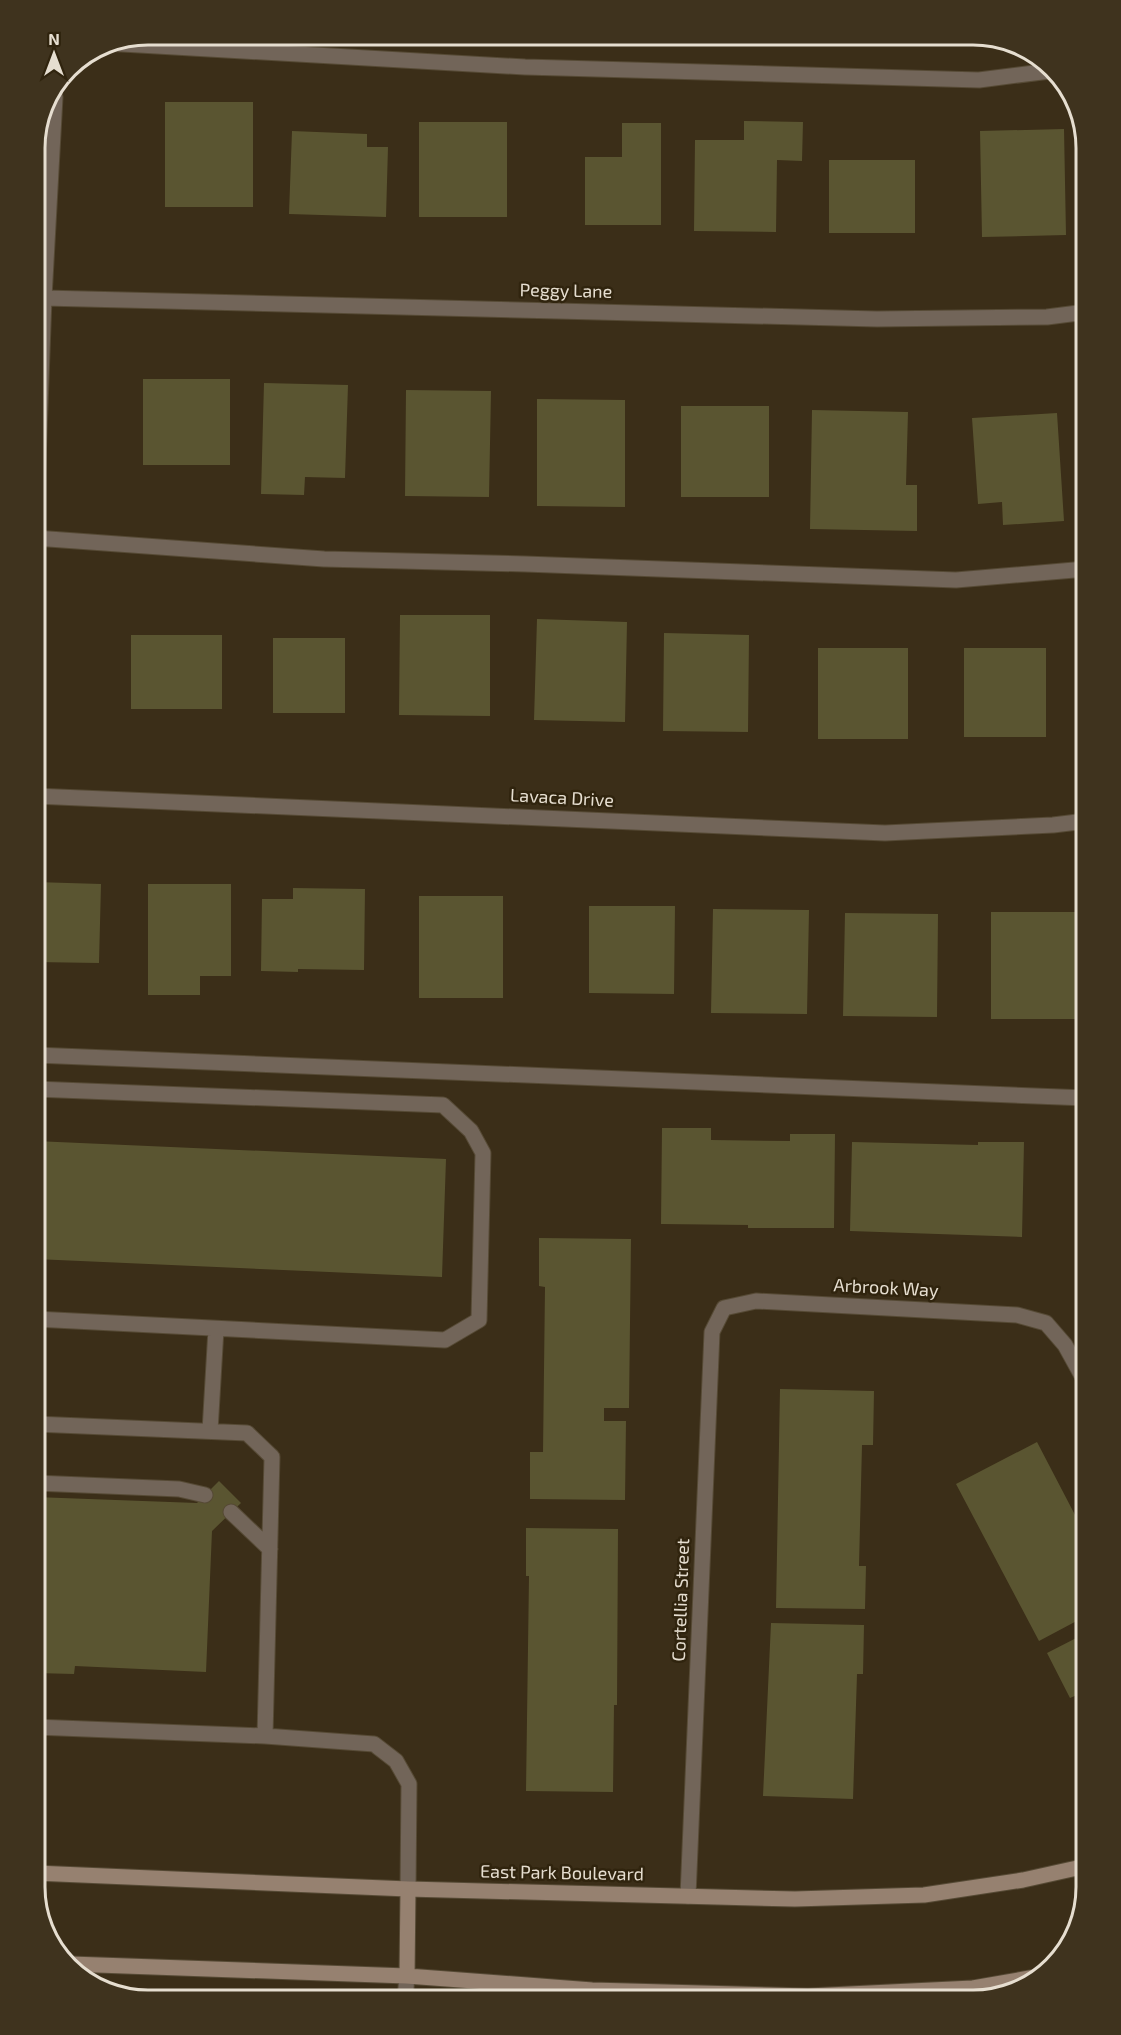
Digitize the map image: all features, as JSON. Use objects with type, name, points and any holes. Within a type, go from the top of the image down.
[{"type":"main road","name":"East Park Boulevard","points":[[45,1873],[408,1889],[795,1899],[924,1895],[1023,1880],[1076,1868]]},
{"type":"main road","points":[[407,1976],[408,1889]]},
{"type":"main road","points":[[80,1964],[407,1976],[592,1990]]},
{"type":"main road","points":[[942,1990],[973,1988],[1015,1981]]},
{"type":"street","points":[[144,45],[525,68],[979,81],[1042,72]]},
{"type":"street","points":[[45,280],[54,107]]},
{"type":"street","name":"Peggy Lane","points":[[45,298],[877,319],[1047,317],[1076,313]]},
{"type":"street","points":[[45,539],[324,559],[957,580],[1076,570]]},
{"type":"street","name":"Lavaca Drive","points":[[45,796],[885,832],[1076,822]]},
{"type":"street","points":[[45,1055],[1076,1098]]},
{"type":"street","points":[[45,1089],[443,1105],[471,1131],[483,1153],[479,1320],[445,1340],[45,1320]]},
{"type":"street","name":"Arbrook Way","points":[[724,1308],[756,1301],[1017,1315],[1046,1323],[1065,1345],[1076,1365]]},
{"type":"street","name":"Cortellia Street","points":[[688,1896],[712,1332],[724,1308]]},
{"type":"street","points":[[210,1431],[216,1329]]},
{"type":"street","points":[[45,1424],[248,1432],[272,1457],[265,1736]]},
{"type":"street","points":[[45,1483],[179,1489],[205,1495]]},
{"type":"street","points":[[231,1512],[270,1549]]},
{"type":"street","points":[[45,1727],[265,1736],[374,1744],[396,1761],[409,1784],[408,1889]]},
{"type":"street","points":[[406,1990],[407,1976]]},
{"type":"building","points":[[165,102],[253,102],[253,207],[165,207]]},
{"type":"building","points":[[744,121],[803,122],[802,161],[777,160],[776,232],[694,231],[695,140],[744,140]]},
{"type":"building","points":[[419,122],[507,122],[507,217],[419,217]]},
{"type":"building","points":[[622,123],[661,123],[661,225],[585,225],[585,157],[622,157]]},
{"type":"building","points":[[1064,129],[1066,235],[982,237],[980,131]]},
{"type":"building","points":[[292,131],[367,134],[367,147],[388,147],[386,217],[289,214]]},
{"type":"building","points":[[829,160],[915,160],[915,233],[829,233]]},
{"type":"building","points":[[143,379],[230,379],[230,465],[143,465]]},
{"type":"building","points":[[264,383],[348,385],[345,478],[305,477],[304,495],[261,494]]},
{"type":"building","points":[[406,390],[491,391],[489,497],[405,496]]},
{"type":"building","points":[[537,399],[625,400],[625,507],[537,506]]},
{"type":"building","points":[[681,406],[769,406],[769,497],[681,497]]},
{"type":"building","points":[[812,410],[908,412],[906,485],[917,485],[917,531],[810,529]]},
{"type":"building","points":[[1057,413],[1064,521],[1003,525],[1002,502],[978,504],[972,418]]},
{"type":"building","points":[[400,615],[490,615],[490,716],[399,715]]},
{"type":"building","points":[[537,619],[627,622],[625,722],[534,720]]},
{"type":"building","points":[[664,633],[749,635],[748,732],[663,731]]},
{"type":"building","points":[[131,635],[222,635],[222,709],[131,709]]},
{"type":"building","points":[[273,638],[345,638],[345,713],[273,713]]},
{"type":"building","points":[[818,648],[908,648],[908,739],[818,739]]},
{"type":"building","points":[[964,648],[1046,648],[1046,737],[964,737]]},
{"type":"building","points":[[45,882],[101,884],[99,963],[45,962]]},
{"type":"building","points":[[148,884],[231,884],[231,976],[200,976],[200,995],[148,995]]},
{"type":"building","points":[[293,888],[365,889],[364,970],[261,971],[262,899],[293,899]]},
{"type":"building","points":[[419,896],[503,896],[503,998],[419,998]]},
{"type":"building","points":[[589,906],[675,906],[674,994],[589,993]]},
{"type":"building","points":[[713,909],[809,910],[807,1014],[711,1013]]},
{"type":"building","points":[[991,912],[1076,912],[1076,1019],[991,1019]]},
{"type":"building","points":[[845,913],[938,914],[937,1017],[843,1016]]},
{"type":"building","points":[[662,1128],[711,1128],[711,1140],[790,1141],[790,1134],[835,1134],[834,1228],[748,1228],[748,1225],[661,1224]]},
{"type":"building","points":[[45,1141],[446,1159],[442,1277],[45,1259]]},
{"type":"building","points":[[852,1142],[978,1145],[978,1142],[1024,1142],[1022,1237],[850,1231]]},
{"type":"building","points":[[539,1238],[631,1239],[629,1408],[604,1408],[604,1421],[626,1421],[625,1500],[530,1499],[530,1452],[543,1452],[545,1287],[539,1286]]},
{"type":"building","points":[[780,1389],[874,1391],[873,1445],[862,1445],[859,1566],[866,1566],[865,1609],[776,1608]]},
{"type":"building","points":[[1037,1442],[1076,1517],[1076,1621],[1039,1641],[956,1484]]},
{"type":"building","points":[[219,1481],[241,1503],[212,1531],[206,1672],[75,1666],[74,1674],[45,1673],[45,1497],[197,1503]]},
{"type":"building","points":[[526,1528],[618,1529],[617,1705],[614,1705],[613,1792],[526,1791],[529,1576],[526,1576]]},
{"type":"building","points":[[771,1623],[864,1625],[863,1674],[857,1674],[853,1799],[763,1796]]},
{"type":"building","points":[[1076,1638],[1076,1695],[1070,1698],[1047,1653]]}]
